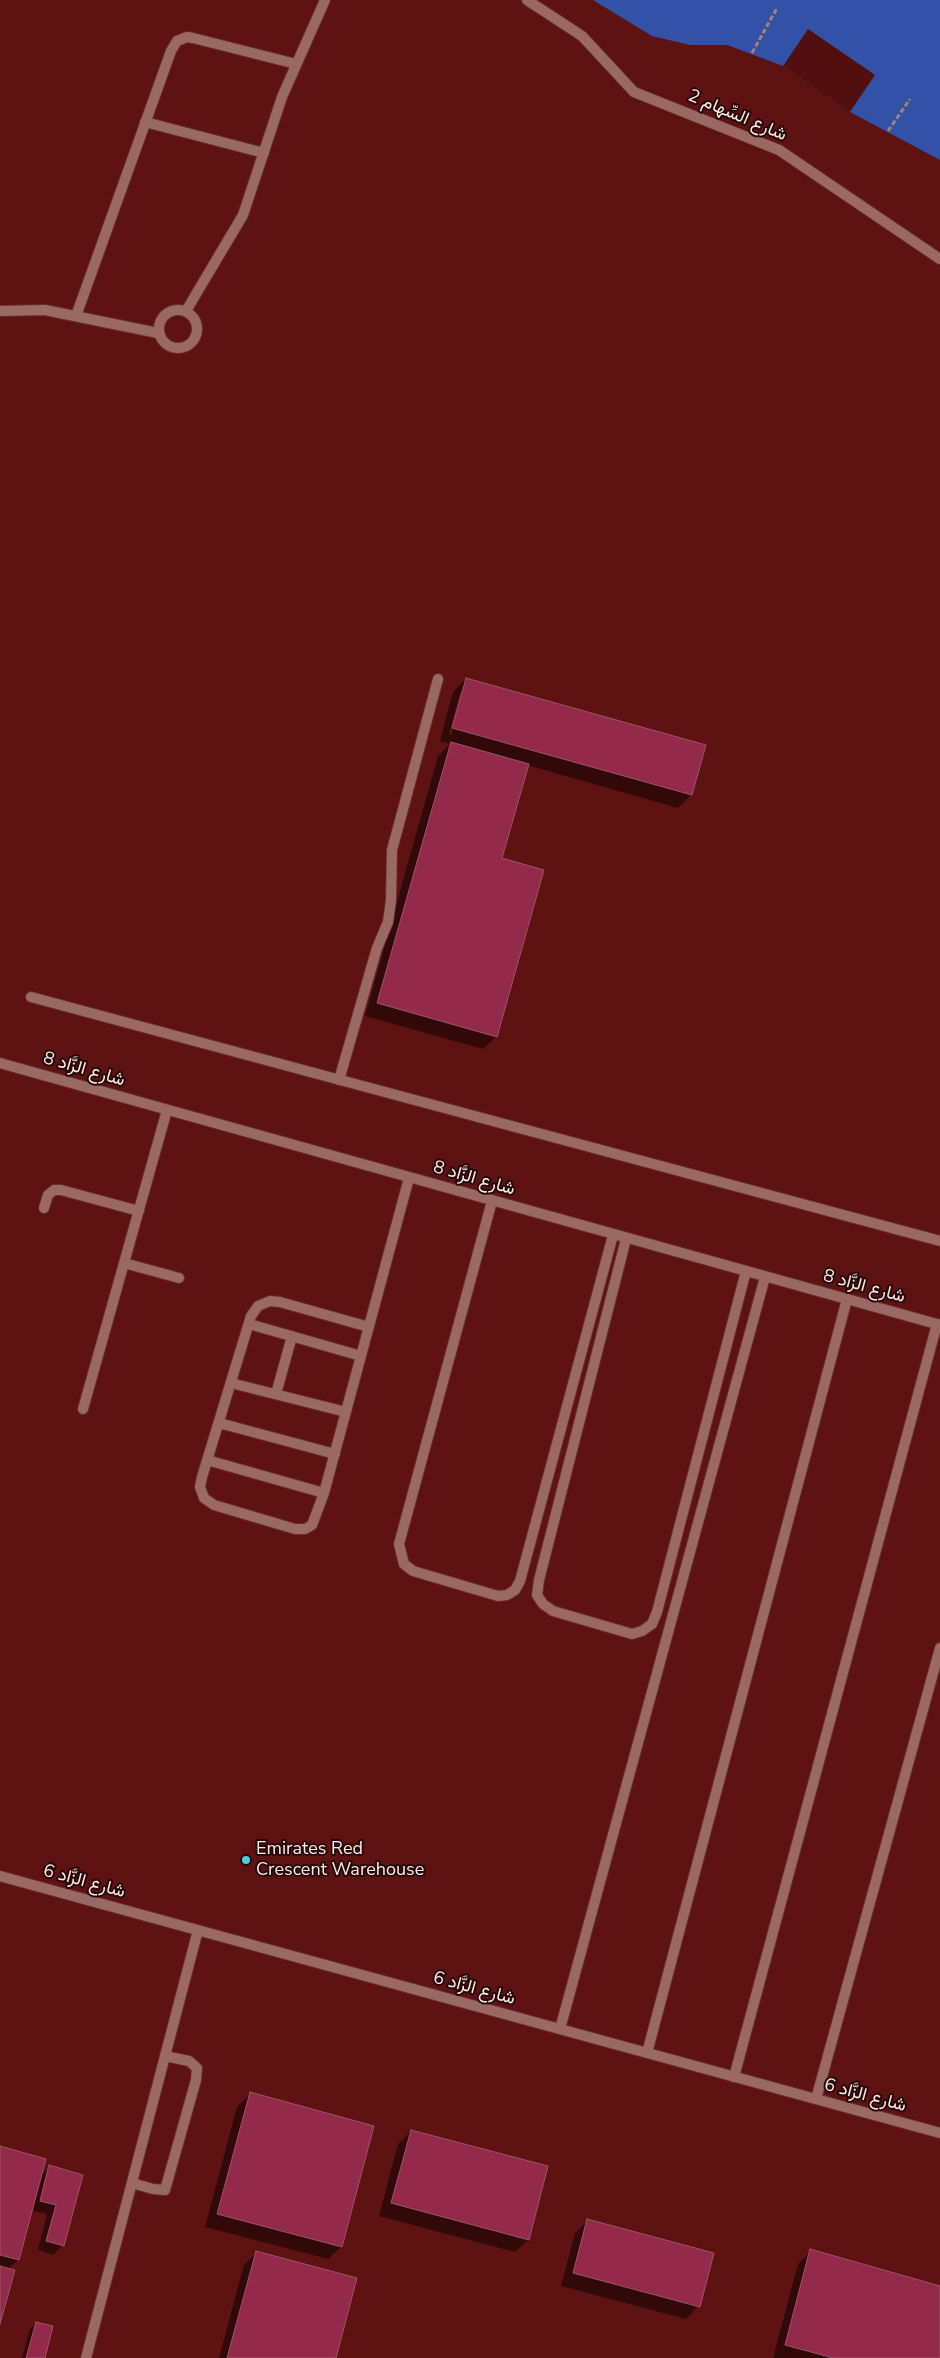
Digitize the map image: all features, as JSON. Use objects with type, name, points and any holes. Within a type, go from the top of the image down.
[{"type":"street","points":[[186,311],[243,215],[275,115],[325,0]]},
{"type":"street","name":"شارع السِّهام 2","points":[[527,0],[582,36],[634,92],[779,150],[940,259]]},
{"type":"street","points":[[76,316],[171,50],[176,41],[181,38],[192,38],[296,64]]},
{"type":"street","points":[[145,122],[264,153]]},
{"type":"street","points":[[0,311],[34,310],[76,316],[158,333],[166,344],[179,348],[192,342],[197,328],[192,315],[186,311],[172,310],[161,318],[158,333]]},
{"type":"street","points":[[339,1080],[377,948],[388,922],[391,900],[392,850],[438,679]]},
{"type":"street","points":[[31,997],[940,1242]]},
{"type":"street","name":"شارع الزَّاد 8","points":[[0,1063],[626,1239],[939,1324]]},
{"type":"street","points":[[83,1409],[167,1110]]},
{"type":"street","points":[[369,1327],[270,1301],[258,1306],[249,1324],[207,1460],[200,1487],[204,1498],[214,1505],[295,1529],[305,1529],[312,1525],[335,1454],[409,1178]]},
{"type":"street","points":[[44,1208],[48,1195],[54,1190],[139,1211]]},
{"type":"street","points":[[492,1201],[399,1544],[404,1564],[413,1571],[498,1596],[507,1595],[515,1590],[520,1581],[612,1235]]},
{"type":"street","points":[[626,1239],[539,1580],[538,1595],[543,1604],[553,1611],[632,1634],[642,1632],[652,1624],[658,1612],[746,1272]]},
{"type":"street","points":[[124,1263],[179,1278]]},
{"type":"street","points":[[560,2029],[765,1277]]},
{"type":"street","points":[[647,2053],[847,1299]]},
{"type":"street","points":[[249,1324],[361,1356]]},
{"type":"street","points":[[734,2077],[939,1324]]},
{"type":"street","points":[[276,1394],[292,1336]]},
{"type":"street","points":[[230,1383],[346,1412]]},
{"type":"street","points":[[218,1422],[335,1454]]},
{"type":"street","points":[[207,1460],[324,1492]]},
{"type":"street","points":[[816,2099],[940,1648]]},
{"type":"street","name":"شارع الزَّاد 6","points":[[0,1876],[940,2133]]},
{"type":"street","points":[[86,2358],[198,1930]]},
{"type":"street","points":[[132,2182],[153,2190],[164,2190],[196,2080],[197,2068],[193,2064],[189,2061],[165,2056]]},
{"type":"path","points":[[752,53],[777,8]]},
{"type":"path","points":[[888,131],[910,99]]},
{"type":"shaded area","points":[[0,0],[593,0],[652,36],[727,45],[783,66],[850,112],[940,160],[940,2358],[0,2358]]},
{"type":"water","points":[[593,0],[940,0],[940,160],[850,112],[783,66],[727,45],[690,45],[652,36]]},
{"type":"pier","points":[[808,29],[875,75],[850,112],[783,66]]},
{"type":"building","points":[[466,678],[706,745],[692,795],[452,728]]},
{"type":"building","points":[[451,742],[529,764],[502,858],[544,870],[497,1037],[377,1003]]},
{"type":"building","points":[[250,2092],[374,2126],[342,2247],[217,2214]]},
{"type":"building","points":[[411,2130],[548,2166],[529,2240],[391,2203]]},
{"type":"building","points":[[0,2146],[46,2159],[19,2260],[0,2255]]},
{"type":"building","points":[[49,2165],[83,2175],[64,2246],[46,2241],[56,2205],[40,2201]]},
{"type":"building","points":[[587,2219],[714,2253],[700,2307],[573,2273]]},
{"type":"building","points":[[810,2249],[940,2286],[940,2358],[833,2358],[785,2345]]},
{"type":"building","points":[[256,2251],[357,2278],[336,2358],[227,2358]]},
{"type":"building","points":[[0,2266],[15,2270],[0,2324]]},
{"type":"building","points":[[36,2322],[53,2326],[45,2358],[26,2358]]},
{"type":"place","name":"Emirates Red Crescent Warehouse","points":[[246,1860]]}]
